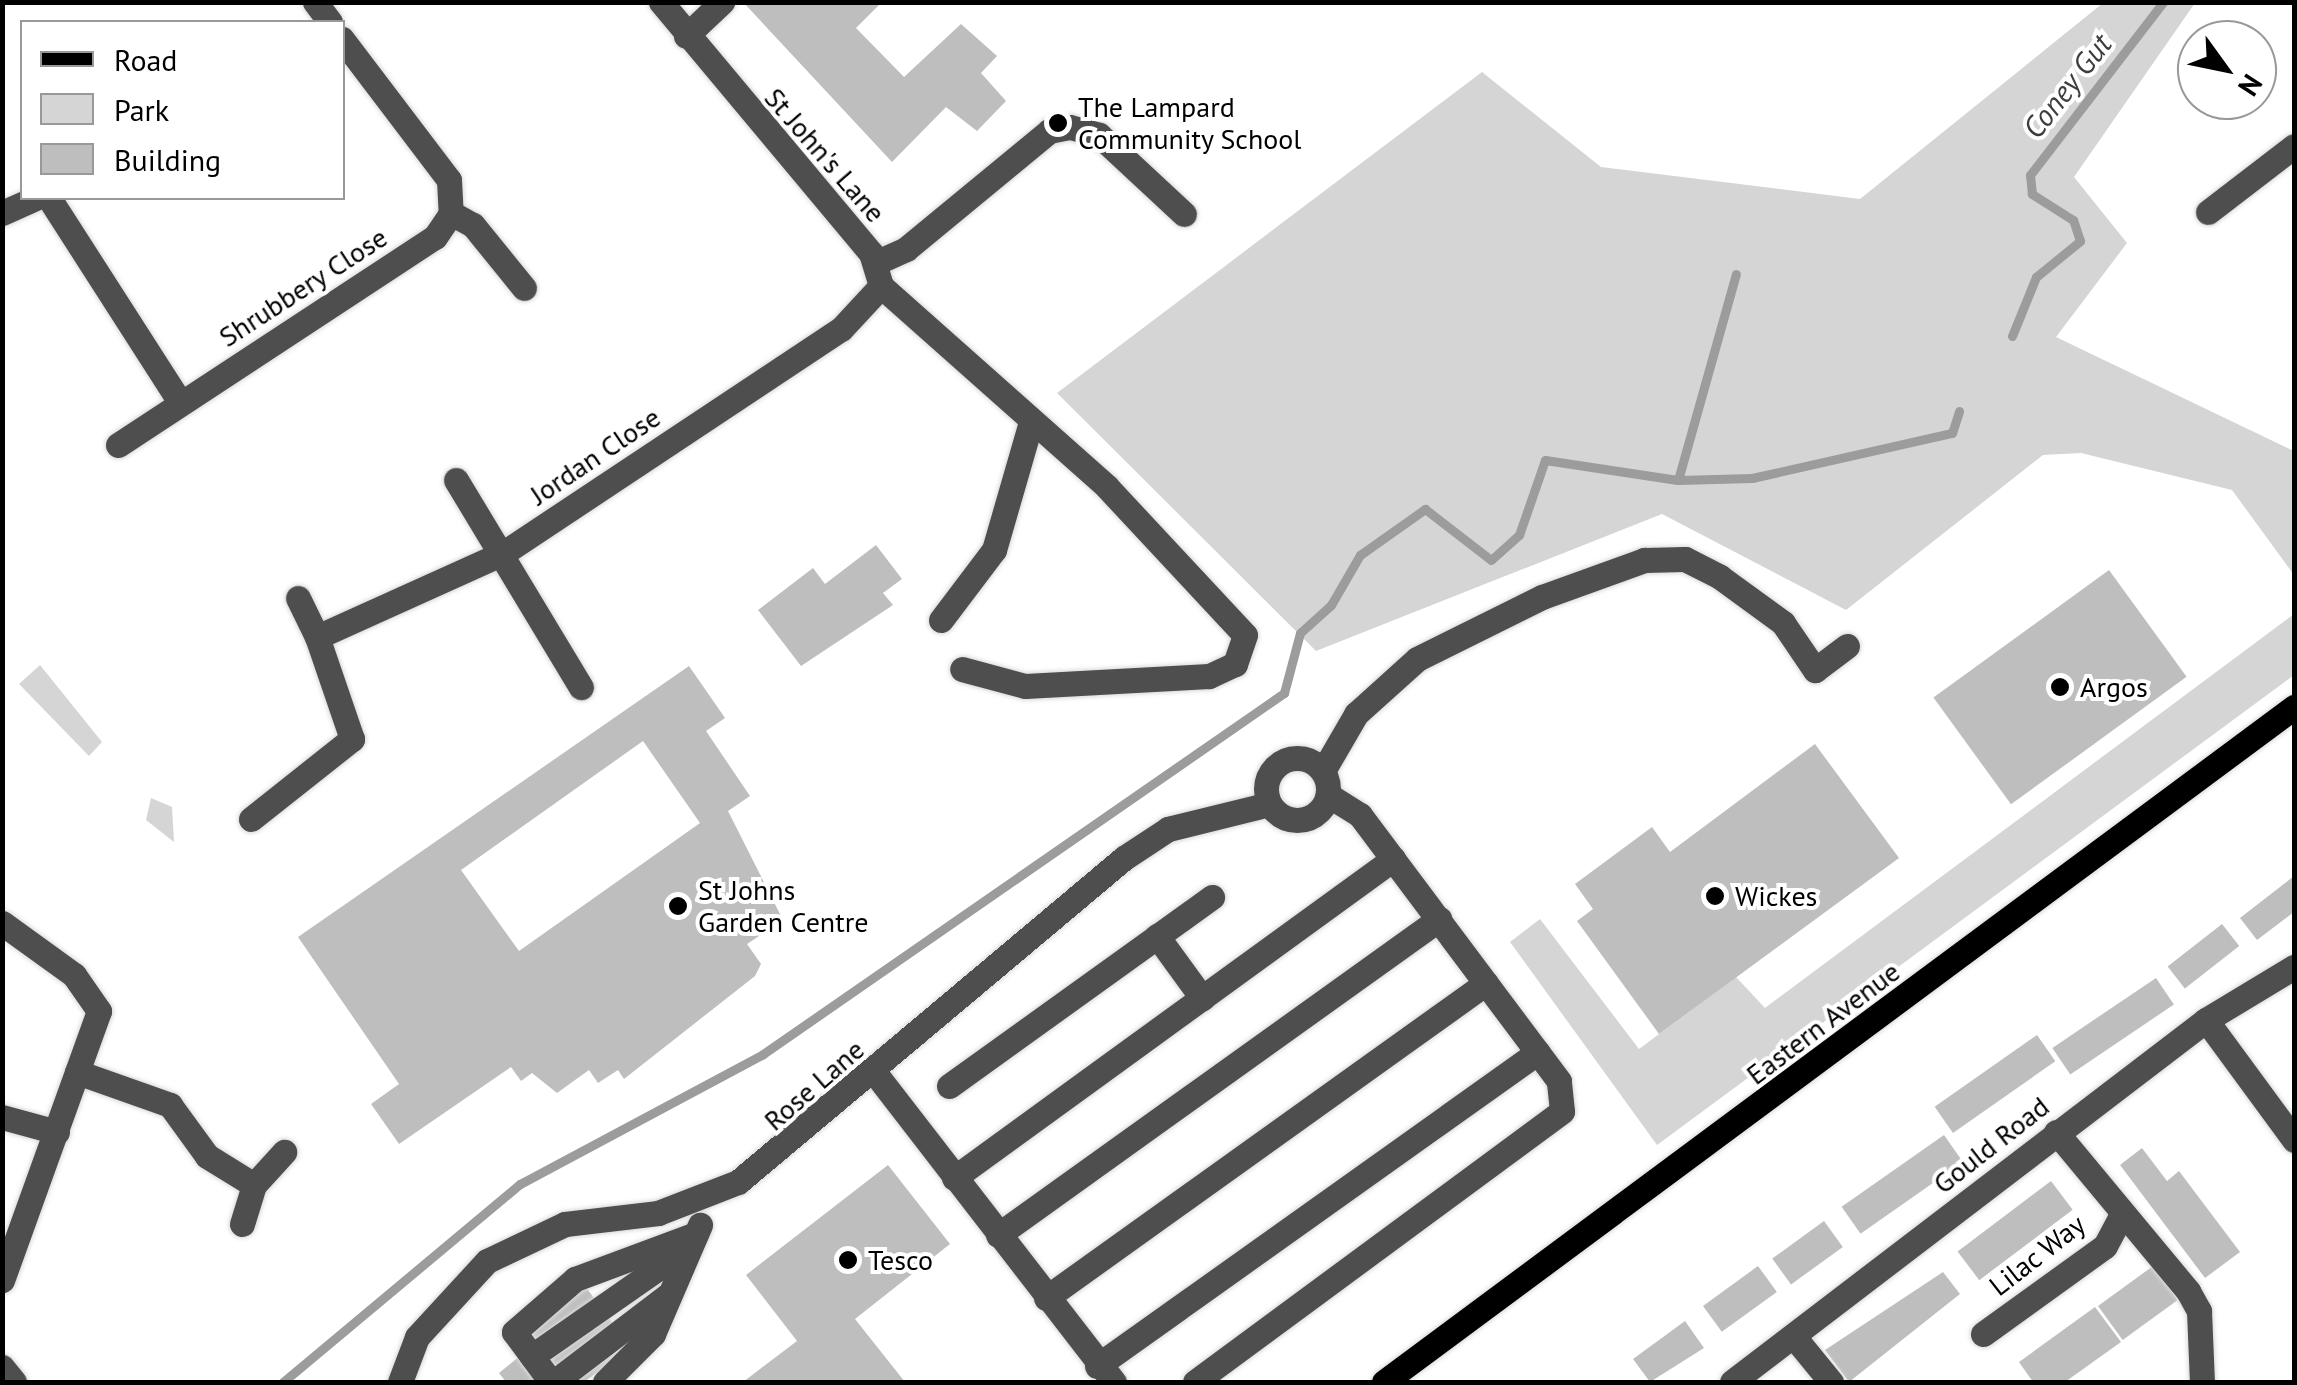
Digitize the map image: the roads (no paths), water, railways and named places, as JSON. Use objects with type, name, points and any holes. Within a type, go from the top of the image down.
[{"type":"main road","name":"Eastern Avenue","points":[[1384,1382],[2294,707]]},
{"type":"street","name":"St John's Lane","points":[[662,2],[878,274],[1213,594],[1245,648],[1209,676],[1076,687],[1025,686],[962,669]]},
{"type":"street","points":[[686,36],[722,2]]},
{"type":"street","points":[[345,43],[449,180],[450,213],[473,225],[524,288]]},
{"type":"street","name":"Jordan Close","points":[[316,637],[505,552],[841,329],[878,274],[1048,131],[1070,127],[1099,135],[1184,214]]},
{"type":"street","points":[[2208,212],[2294,146]]},
{"type":"street","points":[[2,213],[31,200]]},
{"type":"street","points":[[51,200],[180,402]]},
{"type":"street","name":"Shrubbery Close","points":[[118,444],[434,237],[450,213]]},
{"type":"street","points":[[941,620],[994,550],[1031,422]]},
{"type":"street","points":[[456,480],[505,552],[581,687]]},
{"type":"street","points":[[1195,1382],[1562,1112],[1559,1081],[1360,815],[1326,783],[1301,758],[1279,764],[1268,778],[1269,804],[1305,820],[1326,783],[1356,714],[1417,659],[1542,596],[1644,560],[1685,558],[1720,578],[1783,622],[1815,670],[1846,646]]},
{"type":"street","points":[[251,819],[352,739],[298,598]]},
{"type":"street","name":"Rose Lane","points":[[400,1382],[416,1337],[488,1261],[565,1224],[711,1197],[772,1161],[1124,858],[1168,829],[1269,804]]},
{"type":"street","points":[[954,1178],[1393,859]]},
{"type":"street","points":[[949,1086],[1212,897]]},
{"type":"street","points":[[998,1234],[1439,920]]},
{"type":"street","points":[[2,923],[93,996],[100,1011],[2,1280]]},
{"type":"street","points":[[1157,936],[1202,998]]},
{"type":"street","name":"Gould Road","points":[[1732,1382],[1795,1338],[2056,1132],[2206,1020],[2294,966]]},
{"type":"street","points":[[1046,1298],[1486,983]]},
{"type":"street","points":[[2206,1020],[2294,1140]]},
{"type":"street","points":[[875,1073],[1106,1374],[1538,1052]]},
{"type":"street","points":[[77,1072],[170,1105],[207,1156],[254,1185]]},
{"type":"street","points":[[2,1117],[57,1132]]},
{"type":"street","name":"Lilac Way","points":[[2056,1132],[2120,1218],[2188,1290],[2199,1311],[2202,1382]]},
{"type":"street","points":[[242,1224],[254,1185],[284,1152]]},
{"type":"street","points":[[605,1382],[635,1361],[671,1293],[711,1197]]},
{"type":"street","name":"Lilac Way","points":[[1983,1334],[2105,1246],[2120,1218]]},
{"type":"street","points":[[671,1293],[553,1382],[514,1332],[575,1279],[694,1239]]},
{"type":"street","points":[[532,1356],[694,1239]]},
{"type":"street","points":[[1795,1338],[1831,1382]]},
{"type":"street","points":[[2,1367],[14,1382]]},
{"type":"waterway","name":"Coney Gut","points":[[2012,336],[2036,277],[2080,241],[2073,220],[2032,194],[2030,175],[2163,2]]},
{"type":"waterway","points":[[1678,480],[1736,274]]},
{"type":"waterway","points":[[283,1382],[520,1184],[763,1054],[1284,693],[1300,633],[1331,605],[1360,555],[1425,509],[1491,560],[1519,535],[1545,460],[1678,480],[1752,478],[1952,433],[1959,411]]},
{"type":"place","name":"The Lampard Community School","points":[[1058,123]]},
{"type":"place","name":"Argos","points":[[2060,687]]},
{"type":"place","name":"Wickes","points":[[1715,896]]},
{"type":"place","name":"St Johns Garden Centre","points":[[678,906]]},
{"type":"place","name":"Tesco","points":[[848,1260]]}]
